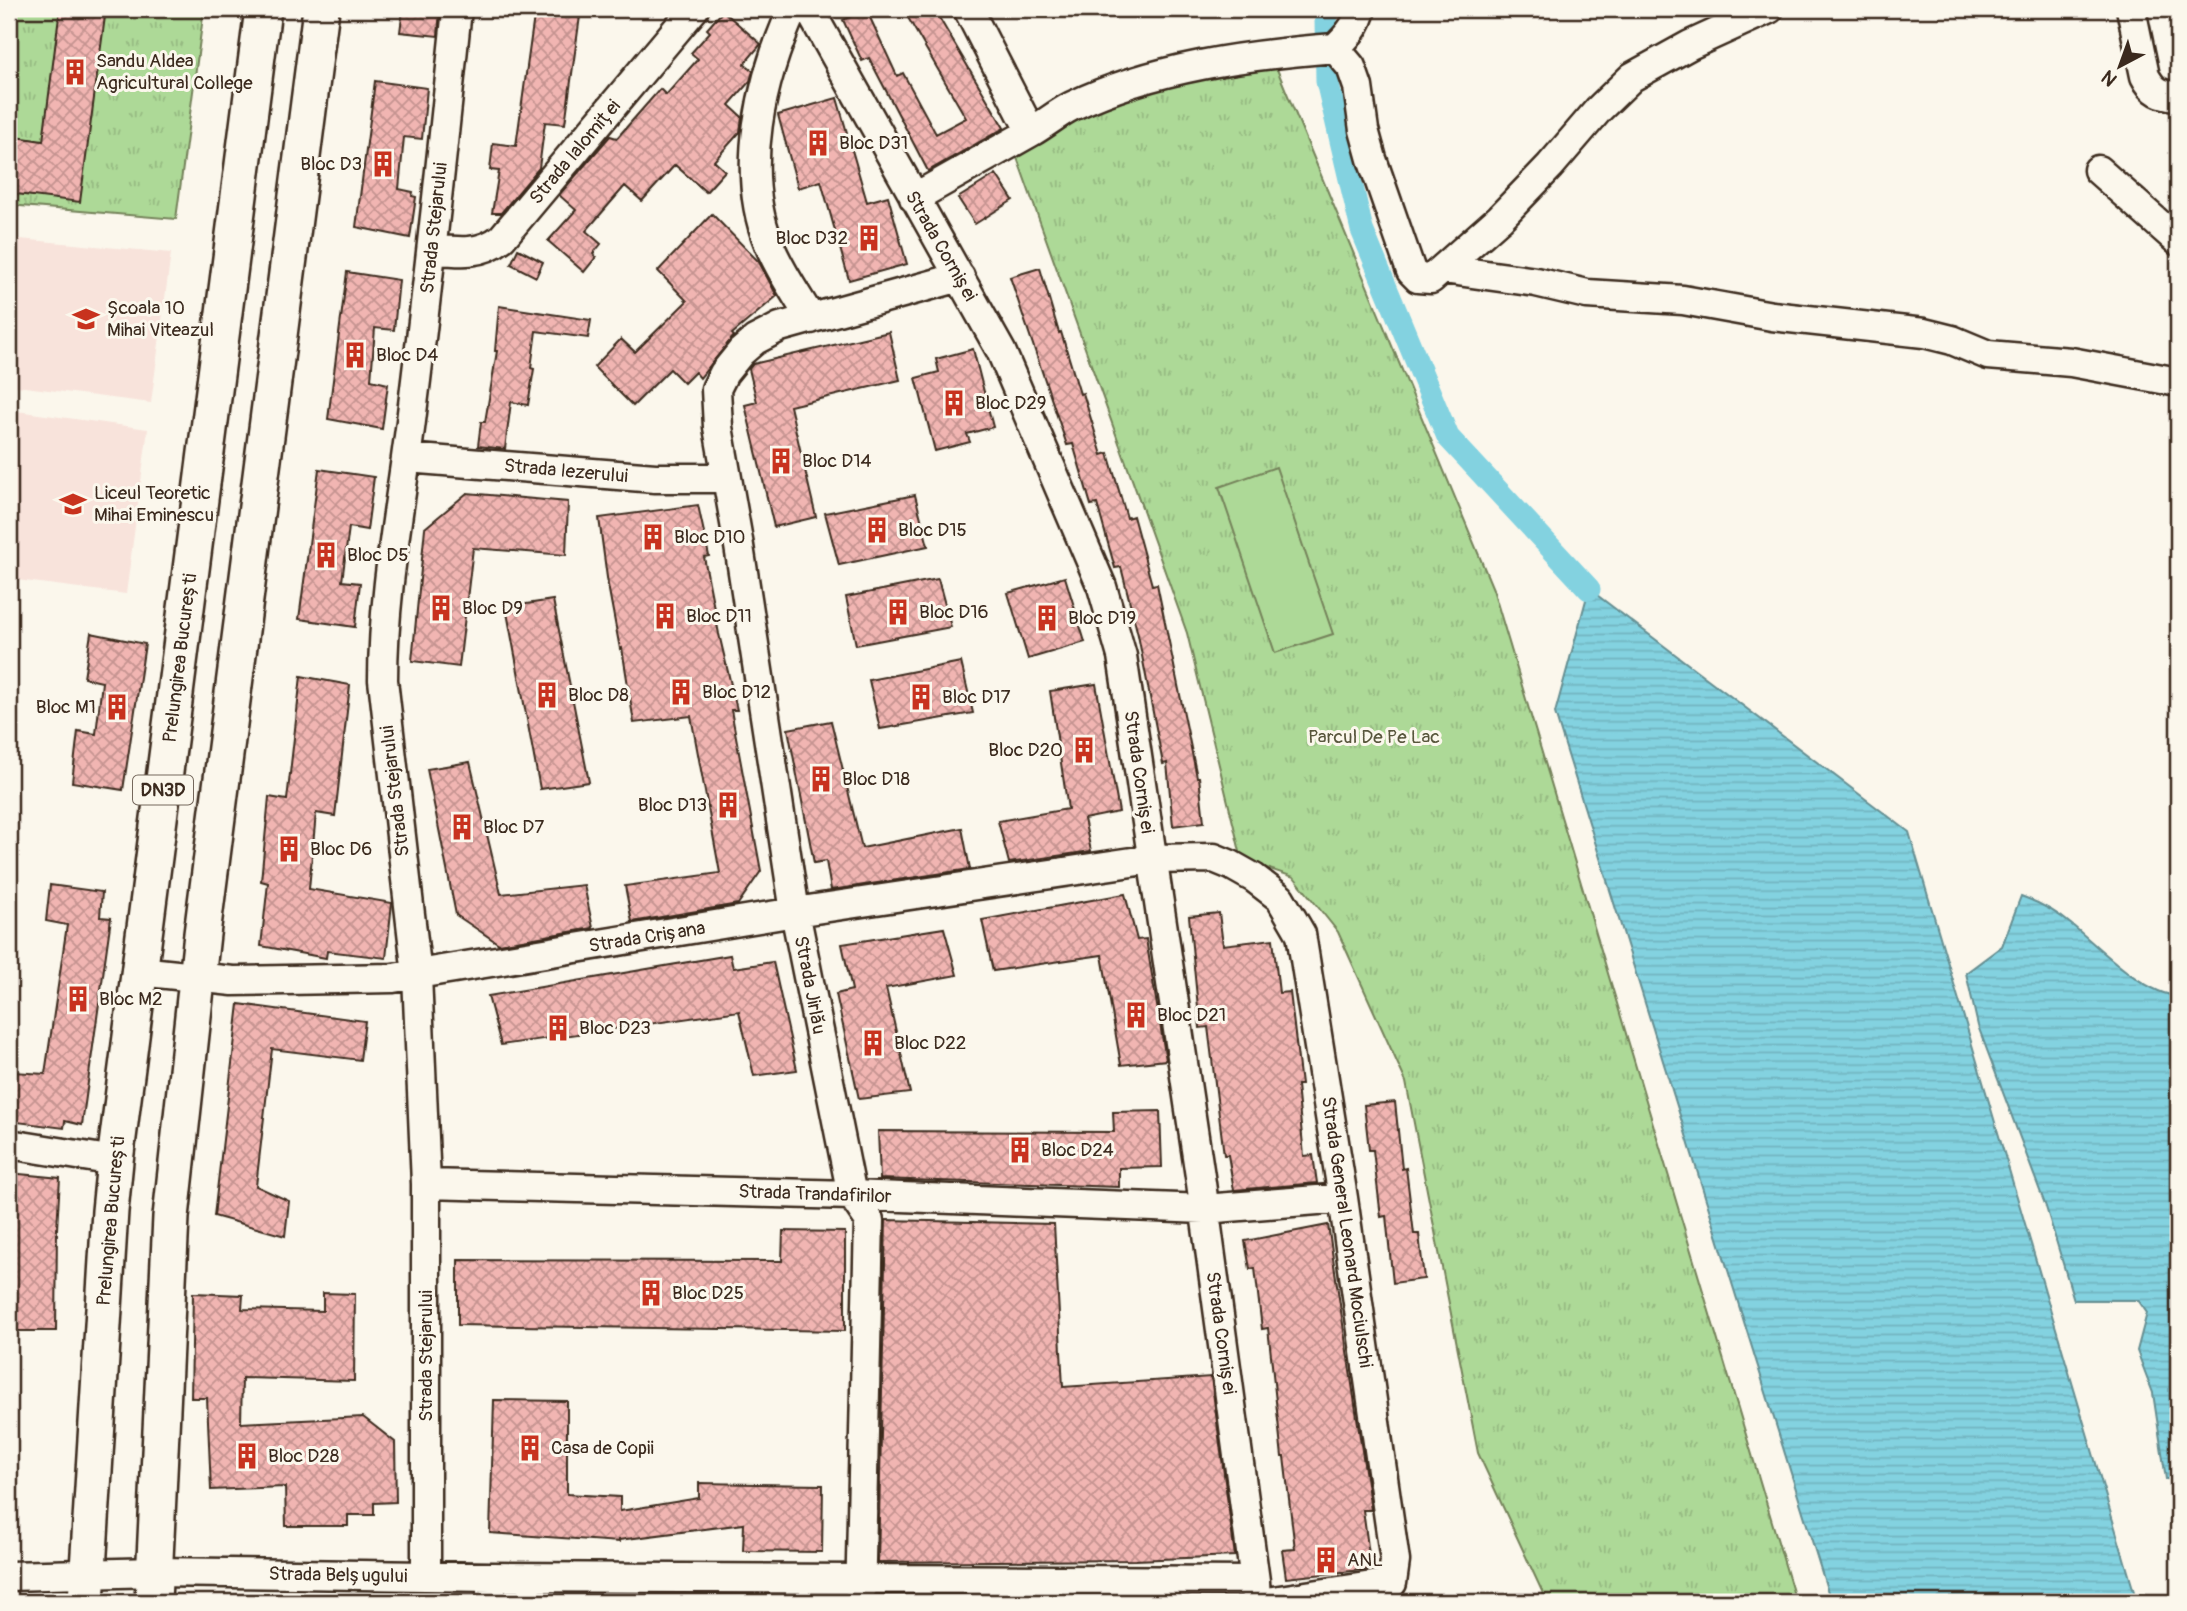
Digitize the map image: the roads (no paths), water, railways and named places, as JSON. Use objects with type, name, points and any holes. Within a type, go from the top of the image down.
[{"type":"main road","name":"Prelungirea București","points":[[87,1588],[115,1161],[263,9]]},
{"type":"main road","name":"DN3D","points":[[154,1587],[171,1217],[197,979],[321,9]]},
{"type":"street","name":"Strada Stejarului","points":[[426,1576],[426,1184],[417,975],[383,680],[383,645],[387,588],[407,458],[433,248],[457,9]]},
{"type":"street","name":"Strada Ialomiței","points":[[433,248],[477,251],[492,246],[502,238],[694,9]]},
{"type":"street","points":[[793,9],[777,48],[765,93],[753,164],[756,203],[769,245],[811,319],[960,277]]},
{"type":"street","name":"Strada Cornișei","points":[[809,9],[1001,351],[1102,587],[1122,656],[1259,1595]]},
{"type":"street","points":[[968,9],[1031,132]]},
{"type":"street","points":[[914,198],[1070,107],[1111,90],[1157,76],[1236,58],[1335,48],[1355,25],[1361,9]]},
{"type":"street","points":[[1335,48],[1351,67],[1358,87],[1364,130],[1372,159],[1411,271],[1418,278],[1431,279],[1500,218],[1599,109],[1632,77],[1690,45],[1769,9]]},
{"type":"street","points":[[2130,9],[2149,84],[2164,95],[2178,96]]},
{"type":"street","points":[[2098,170],[2178,241]]},
{"type":"street","points":[[1443,269],[1536,282],[1587,294],[1683,300],[1772,316],[1924,333],[1952,340],[1988,355],[2071,362],[2178,382]]},
{"type":"street","name":"Strada Jirlău","points":[[811,319],[780,327],[755,340],[723,373],[716,389],[718,427],[795,912],[852,1195],[869,1220],[860,1591]]},
{"type":"street","name":"Strada Iezerului","points":[[407,458],[655,478],[726,478]]},
{"type":"street","name":"Strada General Leonard Mociulschi","points":[[1152,859],[1214,858],[1231,865],[1254,877],[1280,898],[1301,934],[1343,1198],[1395,1573],[1392,1583],[1259,1595]]},
{"type":"street","name":"Strada Crișana","points":[[139,971],[197,979],[246,981],[393,978],[795,912],[1152,859]]},
{"type":"street","points":[[9,1144],[115,1161]]},
{"type":"street","name":"Strada Trandafirilor","points":[[426,1184],[852,1195],[1204,1209],[1343,1198]]},
{"type":"street","name":"Strada Belșugului","points":[[9,1576],[87,1588],[426,1576],[491,1590],[1259,1595]]},
{"type":"water","points":[[1589,589],[1909,832],[2137,1602],[1831,1602],[1555,713]]},
{"type":"water","points":[[2021,896],[2060,916],[2122,968],[2150,987],[2178,996],[2178,1480],[2166,1479],[2153,1393],[2137,1351],[2147,1313],[2138,1300],[2074,1300],[2046,1207],[1978,1026],[1966,973],[2002,946]]},
{"type":"waterway","points":[[1328,9],[1327,81],[1362,230],[1448,437],[1589,589]]},
{"type":"place","name":"Sandu Aldea Agricultural College","points":[[75,72]]},
{"type":"place","name":"Bloc D31","points":[[818,143]]},
{"type":"place","name":"Bloc D3","points":[[383,164]]},
{"type":"place","name":"Bloc D32","points":[[869,238]]},
{"type":"place","name":"Școala 10 Mihai Viteazul","points":[[86,319]]},
{"type":"place","name":"Bloc D4","points":[[355,355]]},
{"type":"place","name":"Bloc D29","points":[[954,403]]},
{"type":"place","name":"Bloc D14","points":[[781,461]]},
{"type":"place","name":"Liceul Teoretic Mihai Eminescu","points":[[73,504]]},
{"type":"place","name":"Bloc D15","points":[[877,530]]},
{"type":"place","name":"Bloc D10","points":[[653,537]]},
{"type":"place","name":"Bloc D5","points":[[326,555]]},
{"type":"place","name":"Bloc D9","points":[[441,608]]},
{"type":"place","name":"Bloc D16","points":[[898,612]]},
{"type":"place","name":"Bloc D11","points":[[665,616]]},
{"type":"place","name":"Bloc D19","points":[[1047,618]]},
{"type":"place","name":"Bloc D12","points":[[681,692]]},
{"type":"place","name":"Bloc D8","points":[[547,695]]},
{"type":"place","name":"Bloc D17","points":[[921,697]]},
{"type":"place","name":"Bloc M1","points":[[117,707]]},
{"type":"place","name":"Bloc D20","points":[[1084,750]]},
{"type":"place","name":"Bloc D18","points":[[821,779]]},
{"type":"place","name":"Bloc D13","points":[[728,805]]},
{"type":"place","name":"Bloc D7","points":[[462,827]]},
{"type":"place","name":"Bloc D6","points":[[289,849]]},
{"type":"place","name":"Bloc M2","points":[[78,999]]},
{"type":"place","name":"Bloc D21","points":[[1136,1015]]},
{"type":"place","name":"Bloc D23","points":[[558,1028]]},
{"type":"place","name":"Bloc D22","points":[[873,1043]]},
{"type":"place","name":"Bloc D24","points":[[1020,1150]]},
{"type":"place","name":"Bloc D25","points":[[651,1293]]},
{"type":"place","name":"Casa de Copii","points":[[530,1448]]},
{"type":"place","name":"Bloc D28","points":[[247,1456]]},
{"type":"place","name":"ANL","points":[[1326,1560]]},
{"type":"park label","name":"Parcul De Pe Lac","points":[[1374,737]]}]
